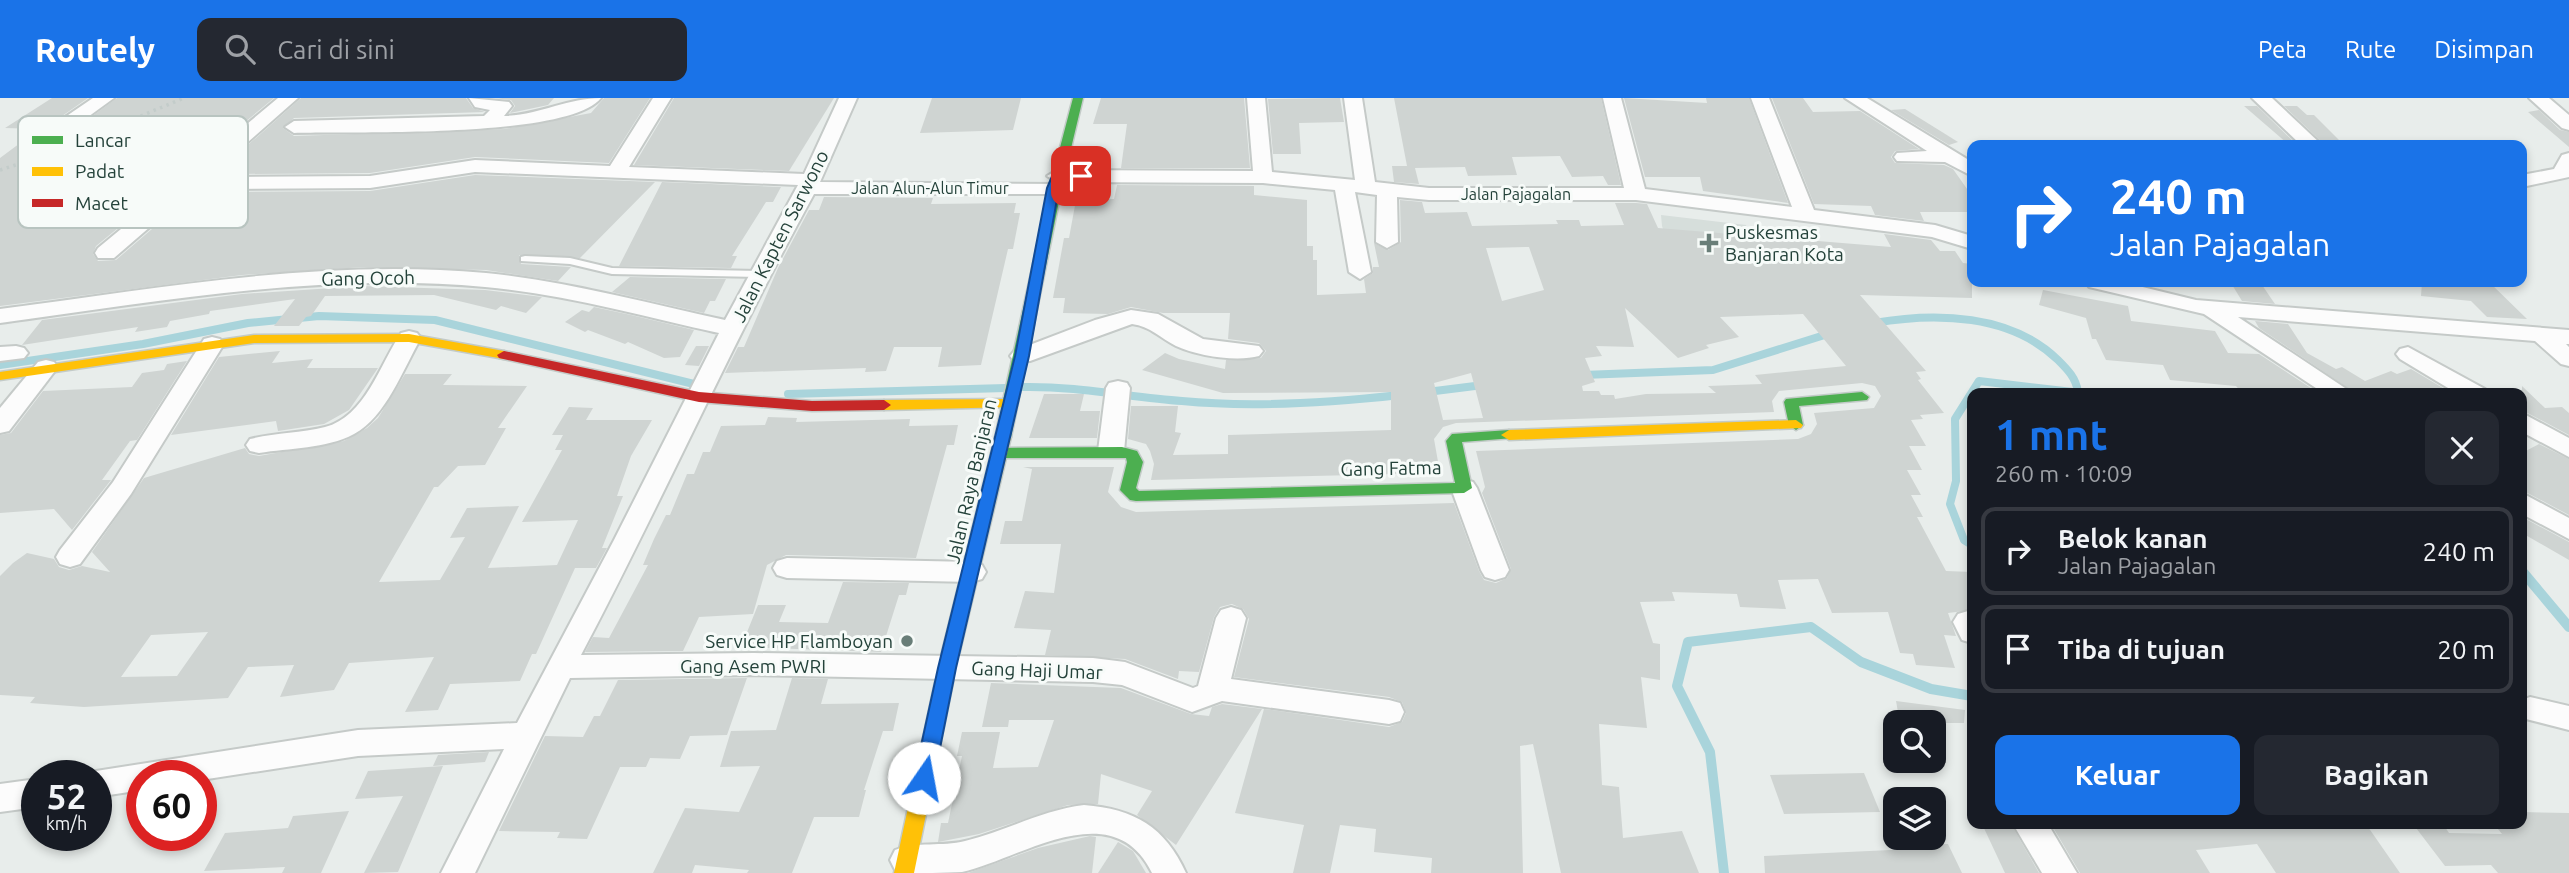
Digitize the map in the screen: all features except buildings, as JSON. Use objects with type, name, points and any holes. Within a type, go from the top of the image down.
[{"type":"street","points":[[78,116],[105,98]]},
{"type":"street","points":[[248,133],[289,98]]},
{"type":"street","points":[[478,98],[481,103],[503,106],[490,121]]},
{"type":"street","points":[[294,127],[542,118],[565,112],[592,98]]},
{"type":"street","points":[[615,173],[662,98]]},
{"type":"street","name":"Jalan Kapten Sarwono","points":[[705,386],[808,184],[848,98]]},
{"type":"street","name":"Jalan Raya Banjaran","points":[[905,866],[947,668],[1020,363],[1055,182],[1078,98]]},
{"type":"street","points":[[1256,98],[1263,177]]},
{"type":"street","points":[[1353,98],[1366,188]]},
{"type":"street","points":[[1612,98],[1636,194]]},
{"type":"street","points":[[1760,98],[1806,216]]},
{"type":"street","points":[[1854,98],[1967,167]]},
{"type":"street","points":[[2261,98],[2307,140]]},
{"type":"street","points":[[2538,98],[2569,124]]},
{"type":"street","points":[[1904,157],[1948,156]]},
{"type":"street","points":[[2527,180],[2562,173],[2569,159]]},
{"type":"street","points":[[248,183],[370,182],[475,166],[808,184]]},
{"type":"street","name":"Jalan Pajagalan","points":[[1055,182],[1263,177],[1429,194],[1636,194],[1935,231],[1967,241]]},
{"type":"street","name":"Jalan Alun-Alun Timur","points":[[808,184],[1055,182]]},
{"type":"street","points":[[1344,185],[1360,272]]},
{"type":"street","points":[[1387,189],[1387,242]]},
{"type":"street","points":[[106,253],[135,228]]},
{"type":"street","name":"Gang Ocoh","points":[[0,316],[287,280],[391,276],[484,280],[530,286],[734,329]]},
{"type":"street","points":[[2117,287],[2208,309],[2569,337]]},
{"type":"street","points":[[2173,287],[2333,388]]},
{"type":"street","points":[[1020,363],[1103,324],[1131,317],[1150,319],[1185,341],[1201,346],[1251,351]]},
{"type":"street","points":[[2542,335],[2569,359]]},
{"type":"street","points":[[0,376],[212,344],[279,338],[410,338],[812,406],[1011,400]]},
{"type":"street","points":[[259,444],[342,430],[354,423],[366,411],[410,338]]},
{"type":"street","points":[[69,557],[122,488],[212,344]]},
{"type":"street","points":[[2408,354],[2466,388]]},
{"type":"street","points":[[0,425],[46,367]]},
{"type":"street","points":[[458,873],[525,735],[628,540],[705,386]]},
{"type":"street","points":[[999,453],[1111,451],[1118,388]]},
{"type":"street","name":"Gang Fatma","points":[[1111,451],[1132,456],[1135,462],[1128,490],[1136,496],[1464,488],[1454,441],[1457,437],[1797,425],[1791,402],[1862,397]]},
{"type":"street","points":[[2531,426],[2569,430]]},
{"type":"street","points":[[2531,426],[2569,449]]},
{"type":"street","points":[[1464,488],[1495,570]]},
{"type":"street","points":[[2527,505],[2569,530]]},
{"type":"street","points":[[787,568],[972,572]]},
{"type":"street","points":[[1231,618],[1213,688],[1389,712]]},
{"type":"street","name":"Gang Asem PWRI","points":[[560,667],[754,664],[947,668]]},
{"type":"street","name":"Gang Haji Umar","points":[[947,668],[1093,670],[1125,674],[1192,700],[1210,695],[1213,688]]},
{"type":"street","points":[[2530,709],[2569,718]]},
{"type":"street","points":[[217,765],[358,743],[525,735]]},
{"type":"street","points":[[0,799],[21,796]]},
{"type":"street","points":[[905,866],[960,857],[1003,845],[1067,819],[1094,817],[1111,820],[1149,839],[1169,873]]},
{"type":"street","points":[[2034,829],[2060,873]]},
{"type":"lane","points":[[525,259],[570,261],[612,271],[760,274]]},
{"type":"path","points":[[140,116],[184,98]]},
{"type":"path","points":[[0,170],[18,164]]},
{"type":"shaded area","name":"Puskesmas Banjaran Kota","points":[[1661,215],[1746,225],[1756,259],[1674,262]]},
{"type":"waterway","points":[[0,365],[143,344],[248,323],[319,316],[435,320],[702,386]]},
{"type":"waterway","points":[[1874,323],[1947,318],[1995,325],[2018,333],[2039,345],[2068,371],[2077,388]]},
{"type":"waterway","points":[[1583,375],[1713,370],[1831,333]]},
{"type":"waterway","points":[[1975,388],[1979,381],[2039,388]]},
{"type":"waterway","points":[[1427,392],[1483,385]]},
{"type":"waterway","points":[[1023,387],[1063,388],[1236,404],[1318,402],[1400,395]]},
{"type":"waterway","points":[[788,394],[1006,388]]},
{"type":"waterway","points":[[1967,400],[1955,419],[1956,481],[1950,504],[1967,542]]},
{"type":"waterway","points":[[2527,577],[2569,627]]},
{"type":"waterway","points":[[1724,873],[1710,752],[1677,686],[1688,642],[1811,627],[1861,662],[1931,689],[1967,695]]},
{"type":"traffic: fast","points":[[1003,437],[1057,182],[1078,98]]},
{"type":"traffic: fast","points":[[1796,425],[1791,402],[1862,397]]},
{"type":"traffic: fast","points":[[999,453],[1122,452],[1132,455],[1135,462],[1128,490],[1136,496],[1464,488],[1454,441],[1457,437],[1509,435]]},
{"type":"traffic: slow","points":[[0,376],[254,339],[409,338],[504,355]]},
{"type":"traffic: slow","points":[[884,405],[1010,404]]},
{"type":"traffic: slow","points":[[1509,435],[1796,425]]},
{"type":"traffic: slow","points":[[904,873],[947,668],[1003,437]]},
{"type":"traffic: jam","points":[[504,355],[699,397],[812,406],[884,405]]},
{"type":"place","name":"Puskesmas Banjaran Kota","points":[[1709,243]]},
{"type":"place","name":"Service HP Flamboyan","points":[[907,641]]},
{"type":"route","points":[[924,778],[947,668],[1022,356],[1053,188],[1057,176],[1081,176]]}]
